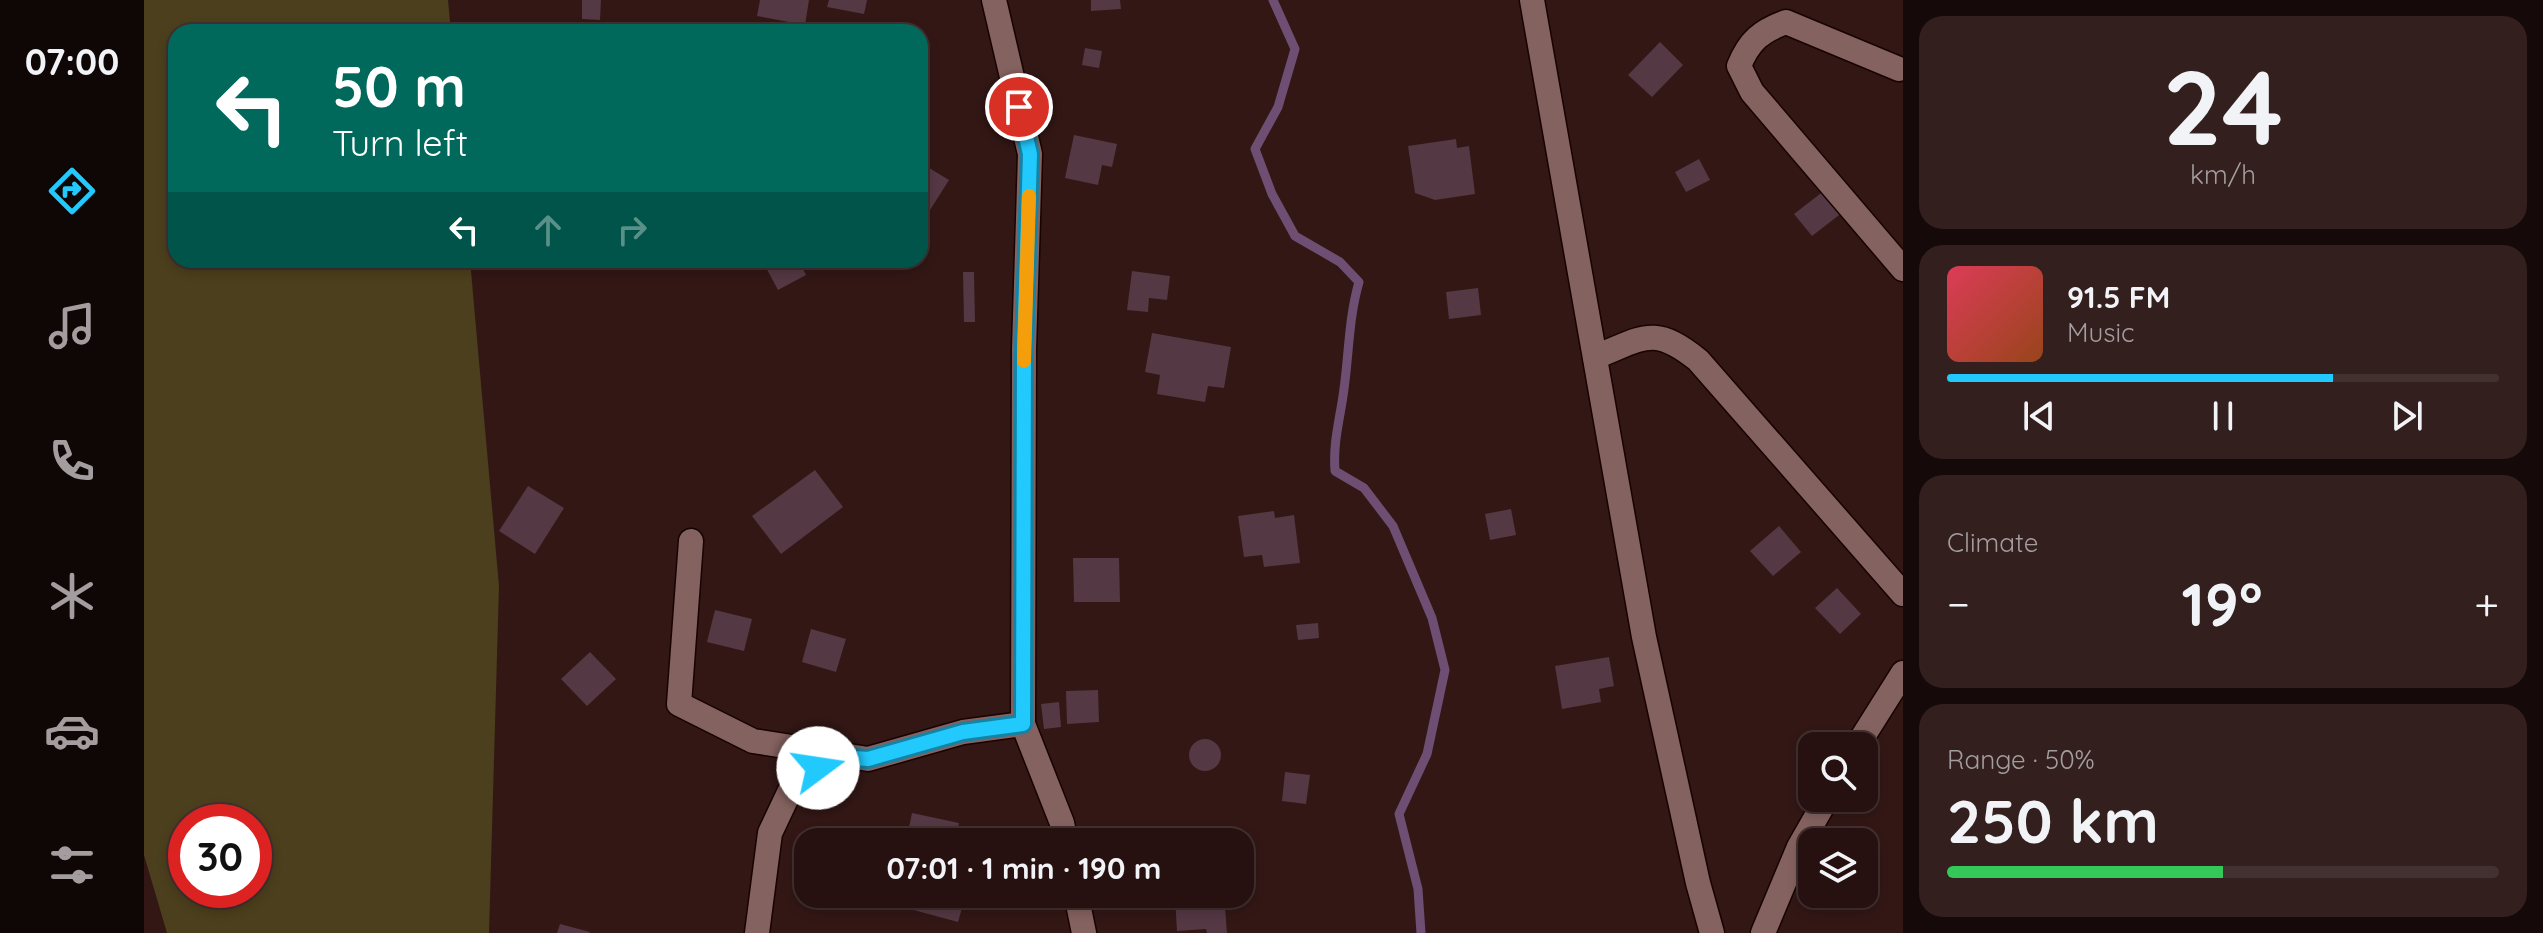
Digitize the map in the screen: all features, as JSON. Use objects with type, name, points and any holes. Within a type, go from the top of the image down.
[{"type":"street","points":[[994,0],[1030,154],[1024,349],[1023,724],[1063,828]]},
{"type":"street","points":[[1532,0],[1644,637],[1698,883],[1712,933]]},
{"type":"street","points":[[1899,69],[1786,22],[1765,29],[1747,47],[1739,66],[1752,92],[1903,269]]},
{"type":"street","points":[[1595,357],[1648,337],[1673,340],[1698,360],[1903,594]]},
{"type":"street","points":[[691,541],[679,704],[753,741],[868,759],[963,732],[1023,724]]},
{"type":"street","points":[[1866,732],[1903,673]]},
{"type":"street","points":[[757,933],[770,833],[796,778],[840,757]]},
{"type":"street","points":[[1763,933],[1799,847],[1819,812]]},
{"type":"street","points":[[1079,908],[1084,933]]},
{"type":"shaded area","points":[[144,0],[448,0],[450,24],[168,24],[168,268],[471,268],[499,586],[489,933],[167,933],[144,855]]},
{"type":"building","points":[[582,0],[601,0],[600,20],[582,19]]},
{"type":"building","points":[[760,0],[809,0],[805,24],[757,16]]},
{"type":"building","points":[[829,0],[867,0],[864,14],[827,7]]},
{"type":"building","points":[[1091,0],[1120,0],[1121,9],[1091,11]]},
{"type":"building","points":[[1660,42],[1683,65],[1652,97],[1628,75]]},
{"type":"building","points":[[1085,48],[1102,51],[1099,68],[1082,65]]},
{"type":"building","points":[[1074,135],[1117,144],[1112,167],[1102,165],[1098,185],[1065,178]]},
{"type":"building","points":[[1456,139],[1457,148],[1469,146],[1475,194],[1435,200],[1415,193],[1408,146]]},
{"type":"building","points":[[1699,159],[1710,180],[1686,192],[1675,172]]},
{"type":"building","points":[[928,167],[949,180],[928,209]]},
{"type":"building","points":[[1825,190],[1843,212],[1812,236],[1794,214]]},
{"type":"building","points":[[766,268],[802,268],[806,275],[778,290]]},
{"type":"building","points":[[1132,271],[1170,276],[1167,300],[1149,298],[1148,312],[1127,310]]},
{"type":"building","points":[[963,272],[974,272],[975,322],[964,322]]},
{"type":"building","points":[[1478,288],[1481,315],[1449,319],[1446,292]]},
{"type":"building","points":[[1152,333],[1231,347],[1224,388],[1208,386],[1205,402],[1157,394],[1160,375],[1145,372]]},
{"type":"building","points":[[815,470],[843,507],[781,554],[752,516]]},
{"type":"building","points":[[528,486],[564,508],[535,554],[499,531]]},
{"type":"building","points":[[1511,509],[1516,535],[1490,540],[1485,514]]},
{"type":"building","points":[[1274,511],[1275,518],[1294,515],[1300,563],[1264,567],[1262,555],[1244,557],[1238,516]]},
{"type":"building","points":[[1779,526],[1801,552],[1773,576],[1750,551]]},
{"type":"building","points":[[1073,558],[1119,558],[1120,602],[1074,602]]},
{"type":"building","points":[[1837,588],[1861,614],[1840,634],[1815,608]]},
{"type":"building","points":[[715,610],[752,619],[744,651],[707,642]]},
{"type":"building","points":[[1318,623],[1319,638],[1298,640],[1296,625]]},
{"type":"building","points":[[811,629],[846,639],[836,672],[802,662]]},
{"type":"building","points":[[590,652],[616,679],[587,706],[561,679]]},
{"type":"building","points":[[1609,657],[1614,686],[1599,689],[1601,702],[1562,709],[1555,666]]},
{"type":"building","points":[[1098,690],[1099,722],[1067,724],[1066,691]]},
{"type":"building","points":[[1059,702],[1061,727],[1044,729],[1041,704]]},
{"type":"building","points":[[1205,739],[1216,744],[1221,755],[1216,766],[1205,771],[1194,766],[1189,755],[1194,744]]},
{"type":"building","points":[[1285,772],[1310,775],[1306,804],[1282,801]]},
{"type":"building","points":[[912,813],[959,823],[958,828],[909,828]]},
{"type":"building","points":[[910,908],[962,908],[958,922]]},
{"type":"building","points":[[1176,908],[1225,908],[1227,933],[1207,933],[1206,929],[1177,931]]},
{"type":"building","points":[[560,924],[590,932],[557,933]]},
{"type":"waterway","points":[[1273,0],[1295,49],[1278,107],[1255,149],[1272,194],[1295,236],[1340,262],[1359,282],[1336,442],[1335,471],[1364,488],[1393,526],[1432,618],[1445,670],[1427,754],[1399,814],[1418,889],[1421,933]]},
{"type":"slow traffic","points":[[1024,361],[1029,196]]},
{"type":"route","points":[[818,768],[840,757],[868,759],[963,732],[1023,724],[1024,349],[1030,154],[1019,107]]}]
